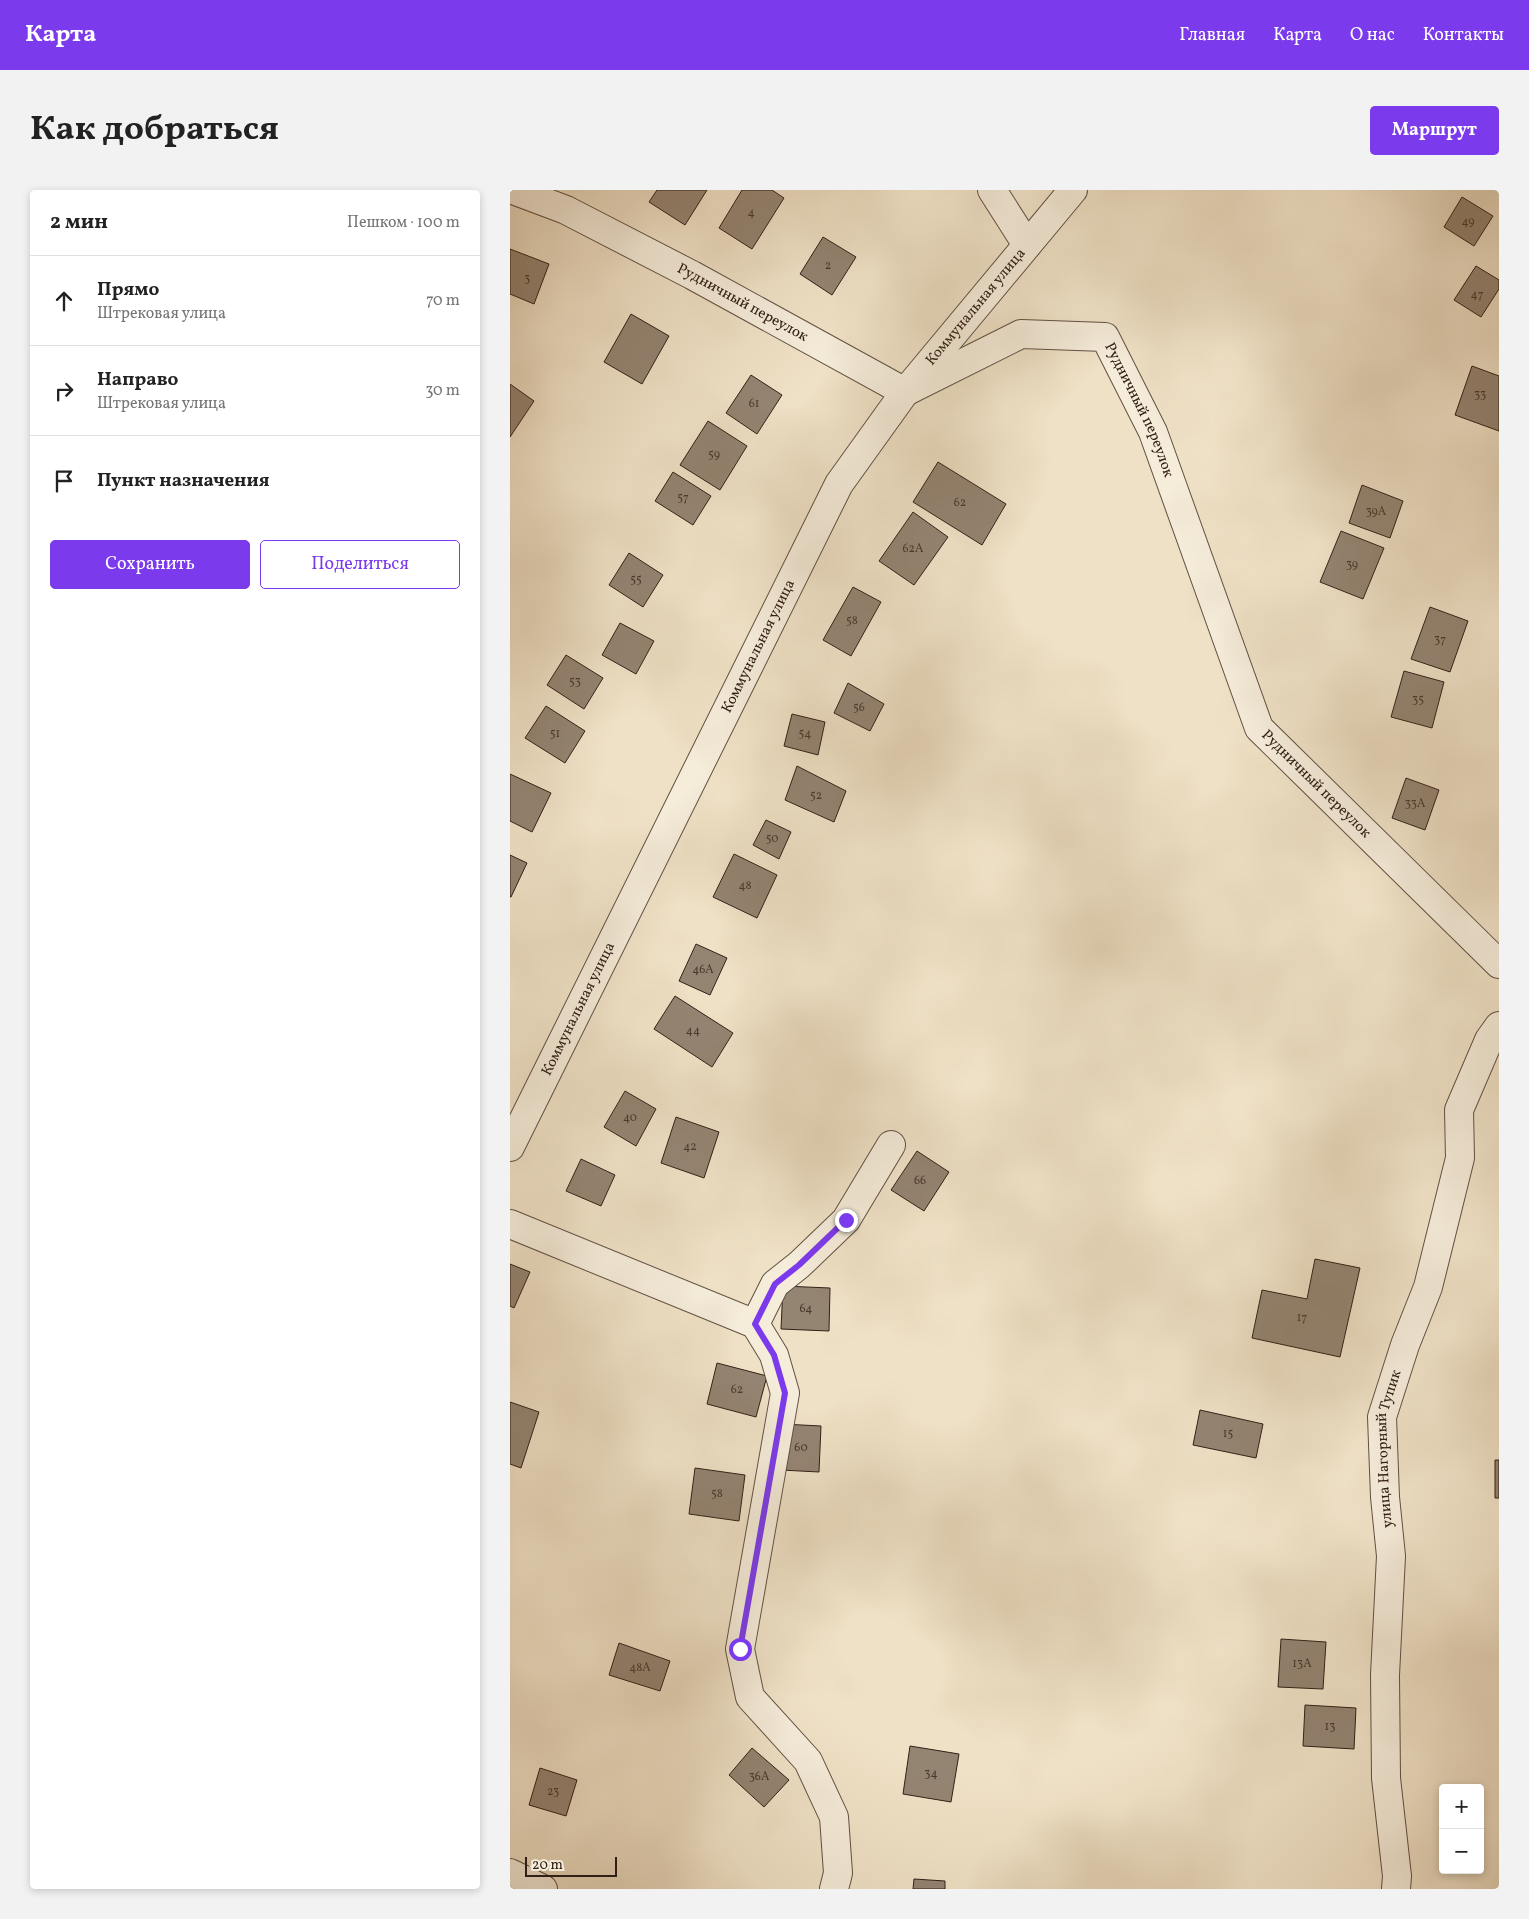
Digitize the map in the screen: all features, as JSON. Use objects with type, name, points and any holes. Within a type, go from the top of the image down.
[{"type":"street","points":[[510,197],[513,190]]},
{"type":"street","name":"Рудничный переулок","points":[[513,190],[583,218],[906,392],[1021,334],[1104,337],[1153,432],[1259,728],[1499,964]]},
{"type":"street","points":[[992,190],[1028,245]]},
{"type":"street","name":"Коммунальная улица","points":[[510,1147],[839,484],[906,392],[1073,190]]},
{"type":"street","name":"улица Нагорный Тупик","points":[[1396,1889],[1397,1876],[1386,1778],[1385,1675],[1391,1556],[1385,1497],[1382,1416],[1405,1345],[1428,1287],[1460,1158],[1459,1110],[1489,1040],[1499,1026]]},
{"type":"street","points":[[755,1324],[775,1284],[799,1265],[846,1220],[891,1145]]},
{"type":"street","points":[[510,1224],[755,1324],[774,1355],[785,1393],[740,1649],[750,1697],[808,1761],[834,1817],[838,1873],[834,1889]]},
{"type":"street","points":[[510,1873],[543,1889]]},
{"type":"building","points":[[657,190],[707,190],[685,225],[649,202]]},
{"type":"building","points":[[742,190],[772,190],[784,198],[752,249],[719,228]]},
{"type":"building","points":[[1462,197],[1493,216],[1474,246],[1444,227]]},
{"type":"building","points":[[823,237],[856,257],[832,295],[800,274]]},
{"type":"building","points":[[510,249],[549,264],[534,304],[510,294]]},
{"type":"building","points":[[1476,266],[1499,280],[1499,289],[1481,317],[1454,300]]},
{"type":"building","points":[[631,314],[669,336],[642,384],[604,362]]},
{"type":"building","points":[[1472,366],[1499,376],[1499,431],[1455,415]]},
{"type":"building","points":[[751,375],[782,395],[757,434],[726,413]]},
{"type":"building","points":[[510,384],[534,401],[510,437]]},
{"type":"building","points":[[708,421],[747,446],[720,490],[680,465]]},
{"type":"building","points":[[938,462],[1006,504],[982,545],[913,502]]},
{"type":"building","points":[[673,472],[711,496],[693,525],[655,501]]},
{"type":"building","points":[[1362,485],[1403,501],[1390,538],[1349,523]]},
{"type":"building","points":[[913,512],[948,537],[914,585],[879,561]]},
{"type":"building","points":[[1341,531],[1384,548],[1363,599],[1320,582]]},
{"type":"building","points":[[629,553],[663,575],[643,607],[609,585]]},
{"type":"building","points":[[853,587],[881,602],[851,656],[823,640]]},
{"type":"building","points":[[1430,607],[1468,621],[1450,672],[1411,659]]},
{"type":"building","points":[[620,623],[654,641],[636,674],[602,655]]},
{"type":"building","points":[[566,655],[603,678],[584,709],[547,685]]},
{"type":"building","points":[[1404,671],[1444,682],[1432,728],[1391,717]]},
{"type":"building","points":[[848,683],[884,704],[870,731],[834,713]]},
{"type":"building","points":[[546,706],[585,731],[565,763],[525,738]]},
{"type":"building","points":[[792,714],[825,722],[818,755],[784,746]]},
{"type":"building","points":[[797,766],[846,791],[834,822],[785,800]]},
{"type":"building","points":[[510,774],[551,793],[532,832],[510,821]]},
{"type":"building","points":[[1406,778],[1439,790],[1425,830],[1392,818]]},
{"type":"building","points":[[766,820],[791,832],[779,859],[753,845]]},
{"type":"building","points":[[734,854],[777,875],[757,918],[713,897]]},
{"type":"building","points":[[510,855],[527,863],[511,897],[510,897]]},
{"type":"building","points":[[696,944],[727,958],[710,995],[679,981]]},
{"type":"building","points":[[675,996],[733,1033],[712,1067],[654,1029]]},
{"type":"building","points":[[625,1091],[656,1109],[636,1146],[604,1127]]},
{"type":"building","points":[[676,1117],[719,1132],[704,1178],[661,1163]]},
{"type":"building","points":[[917,1151],[949,1172],[924,1211],[891,1190]]},
{"type":"building","points":[[581,1159],[615,1175],[601,1206],[566,1191]]},
{"type":"building","points":[[1315,1259],[1360,1268],[1340,1357],[1252,1338],[1262,1290],[1307,1299]]},
{"type":"building","points":[[510,1264],[530,1272],[514,1308],[510,1306]]},
{"type":"building","points":[[783,1286],[830,1288],[829,1331],[781,1329]]},
{"type":"building","points":[[717,1363],[767,1376],[756,1417],[707,1404]]},
{"type":"building","points":[[510,1402],[539,1412],[521,1468],[510,1464]]},
{"type":"building","points":[[1200,1410],[1263,1424],[1256,1458],[1193,1445]]},
{"type":"building","points":[[782,1424],[821,1426],[819,1472],[781,1470]]},
{"type":"building","points":[[1495,1460],[1499,1460],[1499,1498],[1495,1498]]},
{"type":"building","points":[[695,1468],[745,1475],[739,1521],[689,1514]]},
{"type":"building","points":[[1281,1639],[1326,1642],[1323,1689],[1278,1687]]},
{"type":"building","points":[[619,1643],[670,1661],[660,1691],[609,1675]]},
{"type":"building","points":[[1305,1705],[1356,1708],[1354,1749],[1303,1746]]},
{"type":"building","points":[[910,1746],[959,1754],[951,1802],[903,1794]]},
{"type":"building","points":[[752,1748],[789,1780],[764,1807],[729,1775]]},
{"type":"building","points":[[540,1768],[577,1780],[566,1816],[529,1805]]},
{"type":"building","points":[[914,1879],[945,1881],[945,1889],[913,1889]]},
{"type":"route","points":[[740,1649],[785,1393],[774,1355],[755,1324],[775,1284],[799,1265],[846,1220]]}]
